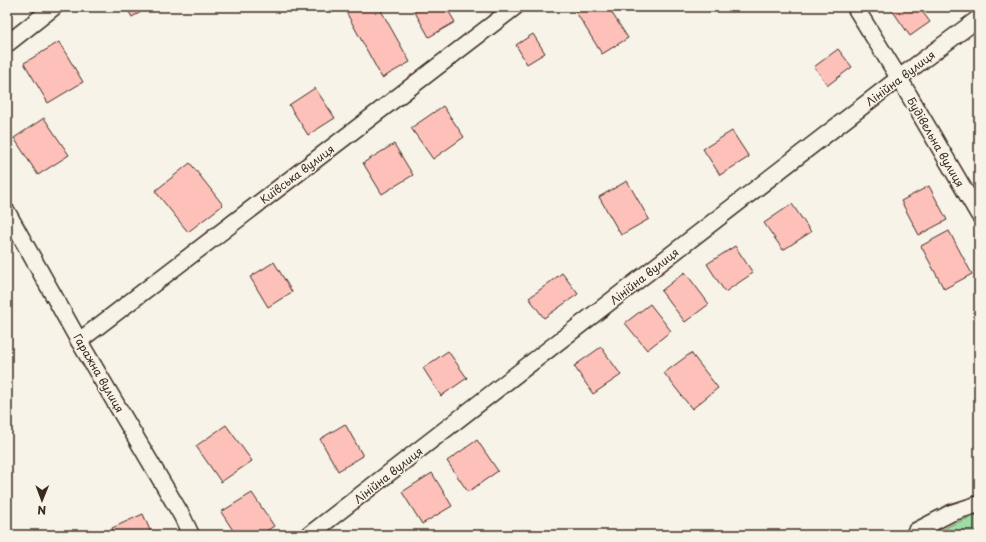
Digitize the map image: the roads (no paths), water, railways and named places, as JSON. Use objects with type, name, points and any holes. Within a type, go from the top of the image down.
[{"type":"street","points":[[7,44],[54,7]]},
{"type":"street","name":"Київська вулиця","points":[[79,341],[515,7]]},
{"type":"street","name":"Будівельна вулиця","points":[[855,7],[899,78],[979,215]]},
{"type":"street","name":"Лінійна вулиця","points":[[309,535],[899,78],[979,18]]},
{"type":"street","name":"Гаражна вулиця","points":[[7,212],[79,341],[182,516],[191,535]]},
{"type":"street","points":[[914,535],[916,531],[951,513],[979,504]]}]
